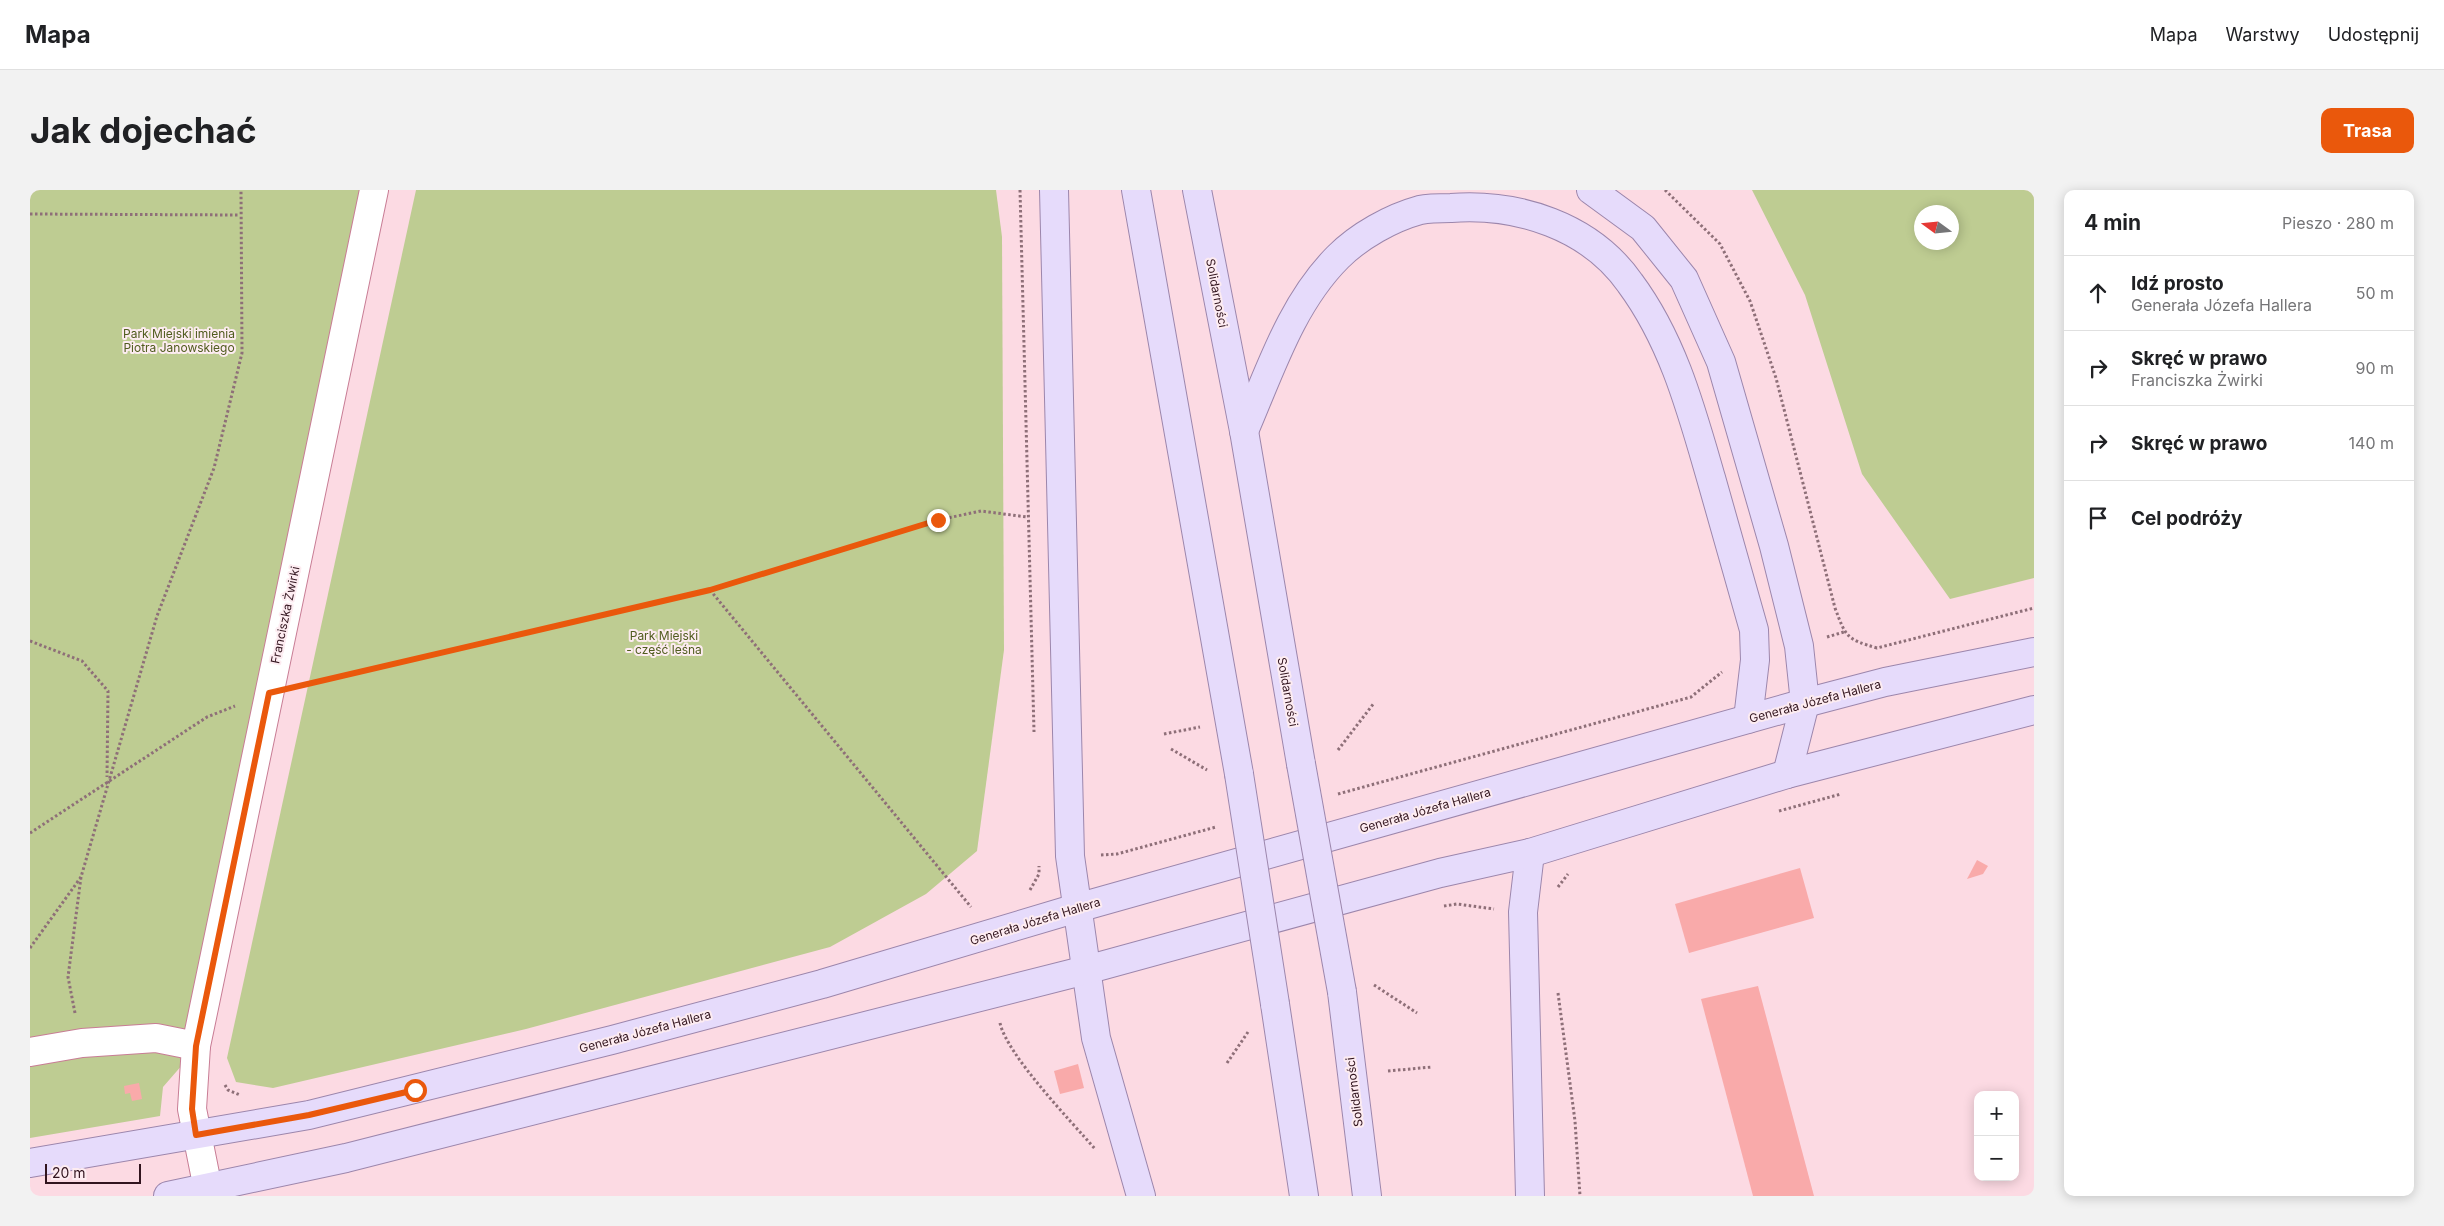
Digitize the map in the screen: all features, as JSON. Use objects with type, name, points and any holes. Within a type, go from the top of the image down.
[{"type":"main road","points":[[1054,190],[1068,823],[1077,908],[1096,1038],[1141,1196]]},
{"type":"main road","points":[[1136,190],[1239,774],[1304,1196]]},
{"type":"main road","name":"Solidarności","points":[[1198,190],[1244,431],[1342,992],[1367,1196]]},
{"type":"main road","points":[[1591,190],[1643,228],[1684,279],[1721,362],[1774,546],[1799,646],[1806,703],[1787,774]]},
{"type":"main road","points":[[1244,431],[1289,327],[1310,290],[1339,256],[1378,227],[1420,210],[1469,206],[1508,209],[1551,221],[1594,245],[1630,281],[1663,337],[1686,392],[1754,630],[1755,660],[1748,719]]},
{"type":"main road","name":"Generała Józefa Hallera","points":[[30,1163],[309,1115],[612,1040],[831,981],[1077,908],[1806,703],[1885,682],[2034,652]]},
{"type":"main road","points":[[168,1196],[208,1189],[506,1118],[1086,970],[1440,873],[1530,853],[1787,774],[2034,710]]},
{"type":"main road","points":[[1530,853],[1522,912],[1530,1196]]},
{"type":"street","name":"Franciszka Żwirki","points":[[208,1189],[192,1109],[196,1046],[374,190]]},
{"type":"street","points":[[30,1052],[82,1043],[156,1038],[196,1046]]},
{"type":"path","points":[[82,1043],[68,977],[81,877],[157,616],[214,468],[242,353],[241,190]]},
{"type":"path","points":[[1665,190],[1720,244],[1750,301],[1776,378],[1835,608],[1844,632],[1854,641],[1877,648],[2034,608]]},
{"type":"path","points":[[30,214],[240,215]]},
{"type":"path","points":[[30,833],[207,717],[269,693],[710,590],[938,520],[981,512],[1028,517]]},
{"type":"path","points":[[710,590],[971,908]]},
{"type":"path","points":[[30,641],[82,661],[108,691],[107,783]]},
{"type":"path","points":[[1338,750],[1374,704]]},
{"type":"path","points":[[1164,734],[1209,725]]},
{"type":"path","points":[[1171,749],[1208,771]]},
{"type":"path","points":[[1773,812],[1849,792]]},
{"type":"path","points":[[1028,894],[1039,874],[1039,858]]},
{"type":"path","points":[[1554,894],[1565,876],[1571,872]]},
{"type":"path","points":[[30,948],[81,877]]},
{"type":"path","points":[[1374,985],[1417,1013]]},
{"type":"path","points":[[1557,992],[1575,1121],[1580,1196]]},
{"type":"path","points":[[999,1017],[1001,1028],[1015,1053],[1099,1154]]},
{"type":"path","points":[[1227,1062],[1253,1025]]},
{"type":"path","points":[[1388,1071],[1432,1067]]},
{"type":"path","points":[[223,1082],[228,1090],[242,1096]]},
{"type":"green space","name":"Park Miejski imienia Piotra Janowskiego","points":[[30,190],[361,190],[183,1064],[163,1087],[160,1116],[30,1138]]},
{"type":"green space","name":"Park Miejski - część leśna","points":[[416,190],[996,190],[1002,237],[1004,650],[977,851],[926,894],[830,947],[526,1029],[273,1088],[236,1082],[227,1058]]},
{"type":"green space","points":[[1752,190],[2034,190],[2034,578],[1950,599],[1862,474],[1805,295]]},
{"type":"building","points":[[1977,860],[1988,866],[1983,874],[1967,879]]},
{"type":"building","points":[[1800,868],[1814,918],[1689,953],[1675,904]]},
{"type":"building","points":[[1758,986],[1814,1196],[1753,1196],[1701,999]]},
{"type":"building","points":[[1078,1064],[1084,1088],[1060,1094],[1054,1071]]},
{"type":"building","points":[[139,1083],[142,1099],[132,1101],[130,1093],[125,1094],[124,1086]]},
{"type":"route","points":[[415,1090],[309,1115],[196,1135],[192,1109],[194,1056],[269,693],[710,590],[938,520]]}]
